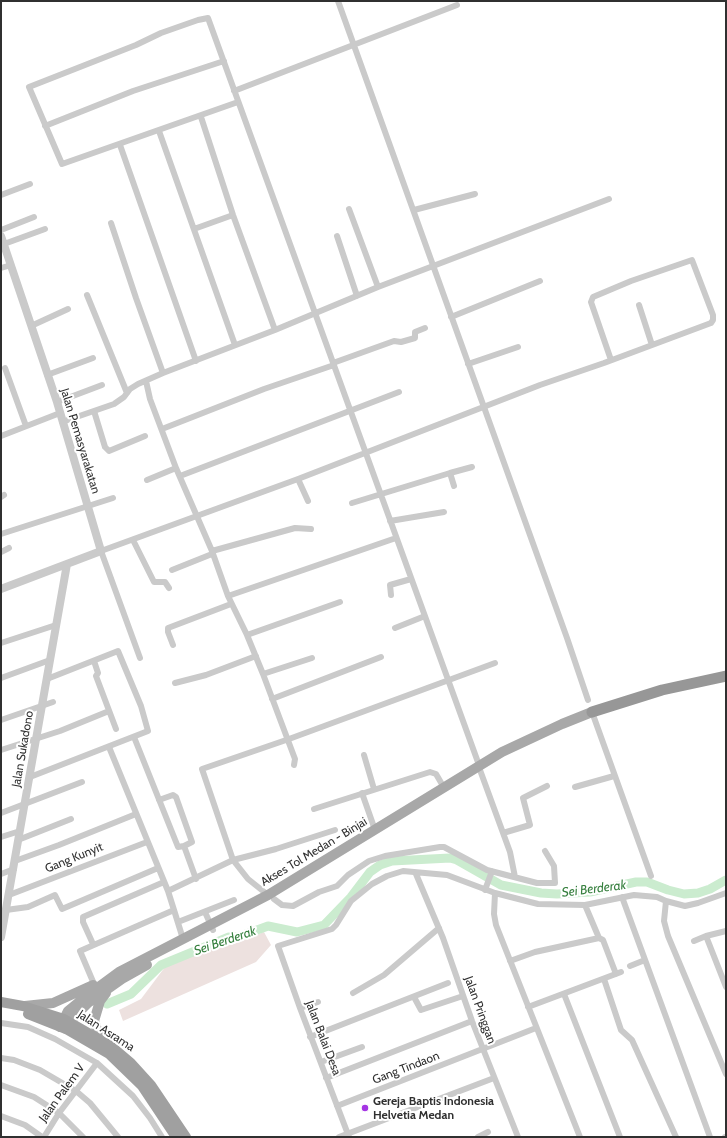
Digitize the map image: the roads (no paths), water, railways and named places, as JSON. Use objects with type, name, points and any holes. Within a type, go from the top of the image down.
[{"type":"highway","points":[[593,714],[662,690],[726,676]]},
{"type":"highway","points":[[593,714],[726,682]]},
{"type":"highway","name":"Jalan Asrama","points":[[1,1002],[23,1006],[111,1046],[131,1062],[151,1085],[174,1117],[186,1137]]},
{"type":"highway","name":"Jalan Asrama","points":[[1,1008],[65,1024],[109,1054],[142,1086],[176,1137]]},
{"type":"main road","name":"Akses Tol Medan - Binjai","points":[[271,897],[375,830],[411,810],[443,786],[526,743],[593,714]]},
{"type":"main road","name":"Akses Tol Medan - Binjai","points":[[65,1024],[88,1003],[113,985],[211,928],[271,897],[479,768]]},
{"type":"main road","name":"Akses Tol Medan - Binjai","points":[[65,1024],[68,1011],[115,975],[183,939],[211,928]]},
{"type":"main road","points":[[23,1006],[53,1003],[115,975]]},
{"type":"main road","points":[[111,1046],[98,1032],[94,1021],[100,1001],[113,985]]},
{"type":"street","points":[[338,1],[588,700]]},
{"type":"street","points":[[234,91],[457,5]]},
{"type":"street","points":[[238,102],[120,145],[62,164],[29,88],[30,86],[136,45],[169,30],[208,18],[510,852],[515,877]]},
{"type":"street","points":[[46,126],[133,91],[224,61]]},
{"type":"street","points":[[201,116],[233,215],[275,330]]},
{"type":"street","points":[[159,131],[235,345]]},
{"type":"street","points":[[120,145],[196,361]]},
{"type":"street","points":[[1,195],[30,184]]},
{"type":"street","points":[[414,210],[475,194]]},
{"type":"street","points":[[62,422],[94,412],[120,400],[138,384],[163,373],[315,314],[378,287],[434,267],[609,199]]},
{"type":"street","points":[[349,210],[378,287]]},
{"type":"street","points":[[194,229],[233,215]]},
{"type":"street","points":[[1,230],[34,217]]},
{"type":"street","points":[[111,223],[163,373]]},
{"type":"street","points":[[2,240],[45,229]]},
{"type":"street","points":[[336,236],[357,296]]},
{"type":"street","name":"Jalan Pemasyarakatan","points":[[2,240],[57,402],[101,551]]},
{"type":"street","points":[[1,590],[101,551],[298,479],[484,407],[652,345],[713,322],[713,316],[692,260],[611,288],[593,297],[591,302],[611,360]]},
{"type":"street","points":[[1,268],[11,265]]},
{"type":"street","points":[[451,316],[540,281]]},
{"type":"street","points":[[87,295],[127,393]]},
{"type":"street","points":[[640,305],[652,345]]},
{"type":"street","points":[[31,326],[68,309]]},
{"type":"street","points":[[162,429],[264,389],[394,341],[401,342],[415,338],[416,331],[425,328]]},
{"type":"street","points":[[468,364],[518,347]]},
{"type":"street","points":[[47,375],[93,358]]},
{"type":"street","points":[[4,368],[26,426]]},
{"type":"street","points":[[146,381],[150,399],[176,468],[212,553],[231,604],[247,636],[263,674],[295,759],[294,765]]},
{"type":"street","points":[[57,402],[102,385]]},
{"type":"street","points":[[180,476],[399,392]]},
{"type":"street","points":[[94,412],[105,447],[109,451],[145,436]]},
{"type":"street","points":[[2,434],[60,413]]},
{"type":"street","points":[[352,503],[472,467]]},
{"type":"street","points":[[147,480],[176,468]]},
{"type":"street","points":[[450,473],[454,486]]},
{"type":"street","points":[[298,479],[308,501]]},
{"type":"street","points":[[1,534],[88,508],[113,498]]},
{"type":"street","points":[[390,521],[444,512]]},
{"type":"street","points":[[172,570],[212,553],[295,528],[311,529]]},
{"type":"street","points":[[228,596],[396,538]]},
{"type":"street","points":[[133,540],[154,582],[165,582],[169,588]]},
{"type":"street","points":[[1,552],[9,548]]},
{"type":"street","points":[[101,551],[140,658]]},
{"type":"street","name":"Jalan Sukadono","points":[[1,937],[4,912],[9,895],[67,564]]},
{"type":"street","points":[[391,595],[390,585],[411,579]]},
{"type":"street","points":[[247,636],[340,602]]},
{"type":"street","points":[[173,645],[168,628],[231,604]]},
{"type":"street","points":[[395,628],[425,616]]},
{"type":"street","points":[[1,643],[56,625]]},
{"type":"street","points":[[30,777],[148,731],[141,706],[118,651],[47,679]]},
{"type":"street","points":[[175,683],[206,675],[256,656]]},
{"type":"street","points":[[263,674],[312,658]]},
{"type":"street","points":[[272,699],[381,658]]},
{"type":"street","points":[[1,678],[50,660]]},
{"type":"street","points":[[94,661],[98,673],[96,676],[116,729]]},
{"type":"street","points":[[495,663],[287,740],[202,769],[233,860],[248,879],[282,905],[293,906],[319,892],[337,886],[348,875],[369,861],[386,856],[440,847],[444,847],[492,872],[537,883],[555,883],[554,866],[545,851]]},
{"type":"street","points":[[1,720],[53,702]]},
{"type":"street","points":[[1,750],[37,739],[109,711]]},
{"type":"street","points":[[593,714],[651,876]]},
{"type":"street","points":[[134,737],[159,800],[178,847],[192,842],[176,797],[173,795],[159,800]]},
{"type":"street","points":[[109,747],[168,891],[183,939]]},
{"type":"street","points":[[364,755],[374,789]]},
{"type":"street","points":[[314,809],[432,772],[443,786]]},
{"type":"street","points":[[575,787],[614,776]]},
{"type":"street","points":[[1,813],[82,782]]},
{"type":"street","points":[[503,833],[530,825],[523,798],[547,786]]},
{"type":"street","points":[[362,793],[375,830]]},
{"type":"street","points":[[1,874],[14,865],[59,845],[136,814]]},
{"type":"street","points":[[18,840],[71,819]]},
{"type":"street","points":[[168,891],[196,879],[233,860],[276,849],[335,830]]},
{"type":"street","points":[[1,837],[20,831]]},
{"type":"street","name":"Gang Kunyit","points":[[9,895],[147,842]]},
{"type":"street","points":[[184,846],[196,879]]},
{"type":"street","points":[[4,912],[28,906],[55,895],[62,909],[158,868]]},
{"type":"street","name":"Jalan Balai Desa","points":[[348,1135],[321,1062],[310,1037],[278,946],[280,944],[332,929],[336,926],[351,901],[378,880],[403,872],[416,874]]},
{"type":"street","points":[[486,888],[492,872]]},
{"type":"street","points":[[416,874],[447,875],[486,888],[494,893],[538,904],[585,905],[622,897],[646,896],[657,897],[685,906],[726,893]]},
{"type":"street","name":"Jalan Pringgan","points":[[416,874],[439,928],[472,1022],[518,1137]]},
{"type":"street","points":[[93,944],[83,922],[83,917],[164,882]]},
{"type":"street","points":[[494,893],[494,918],[580,1137]]},
{"type":"street","points":[[622,897],[710,1137]]},
{"type":"street","points":[[178,922],[234,900]]},
{"type":"street","points":[[666,901],[664,916],[668,936],[726,1074]]},
{"type":"street","points":[[528,1007],[619,973],[603,940],[600,938],[585,905]]},
{"type":"street","points":[[94,984],[80,951],[93,944],[174,910]]},
{"type":"street","points":[[205,912],[211,928]]},
{"type":"street","points":[[353,993],[384,975],[439,928]]},
{"type":"street","points":[[694,941],[726,931]]},
{"type":"street","points":[[706,936],[726,988]]},
{"type":"street","points":[[510,961],[535,952],[600,938]]},
{"type":"street","points":[[630,966],[645,960]]},
{"type":"street","points":[[604,979],[621,1030],[632,1040],[676,1137]]},
{"type":"street","points":[[310,1037],[448,983]]},
{"type":"street","points":[[564,994],[620,1137]]},
{"type":"street","points":[[414,997],[421,1010],[463,996]]},
{"type":"street","points":[[300,1008],[318,1002]]},
{"type":"street","points":[[326,1078],[472,1022]]},
{"type":"street","points":[[1,1023],[28,1027],[87,1055],[98,1063],[133,1096],[162,1137]]},
{"type":"street","name":"Gang Tindaon","points":[[337,1106],[536,1028]]},
{"type":"street","points":[[321,1062],[362,1047]]},
{"type":"street","points":[[1,1058],[14,1060],[40,1070],[76,1091],[90,1104],[118,1137]]},
{"type":"street","name":"Jalan Palem V","points":[[43,1137],[98,1063]]},
{"type":"street","points":[[339,1137],[348,1135],[494,1078]]},
{"type":"street","points":[[1,1085],[34,1097],[59,1114],[83,1137]]},
{"type":"street","points":[[1,1116],[25,1125],[43,1137]]},
{"type":"street","points":[[478,1137],[488,1132]]},
{"type":"waterway","name":"Sei Berderak","points":[[107,1004],[131,994],[161,965],[229,937],[238,937],[268,926],[297,932],[324,925],[351,897],[370,872],[380,865],[392,861],[450,858],[457,860],[501,885],[541,893],[557,894],[590,892],[636,882],[647,882],[684,894],[698,893],[710,889],[726,880]]},
{"type":"place","name":"Gereja Baptis Indonesia Helvetia Medan","points":[[365,1108]]}]
